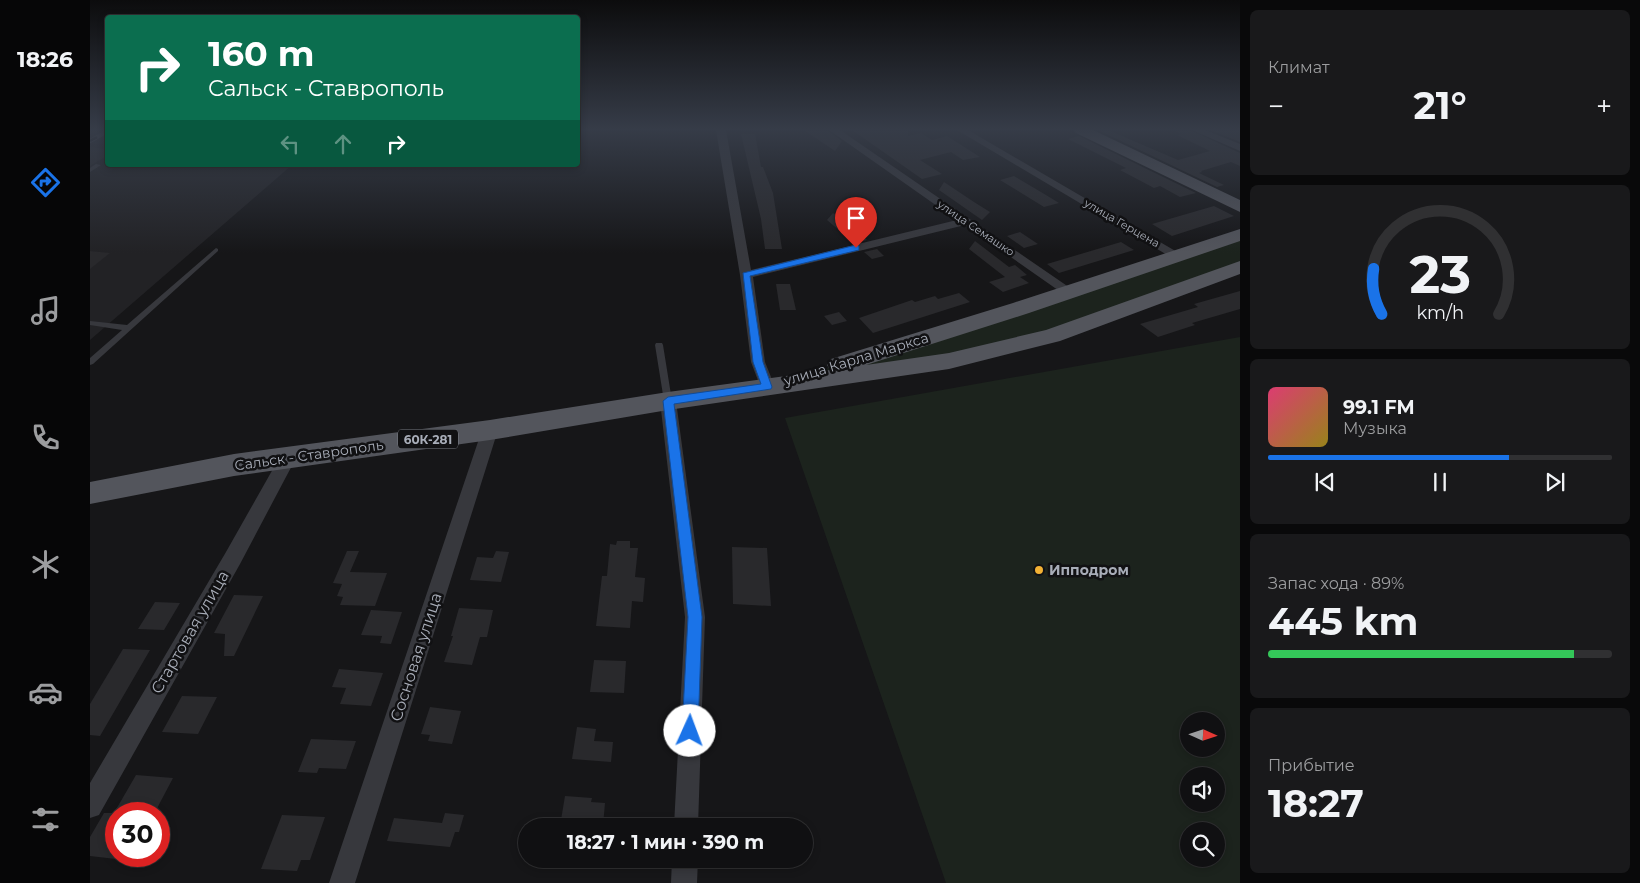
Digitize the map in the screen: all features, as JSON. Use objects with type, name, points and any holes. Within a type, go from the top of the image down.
[{"type":"main road","points":[[1165,171],[1240,208]]},
{"type":"main road","name":"улица Карла Маркса","points":[[767,387],[1070,292],[1240,234]]},
{"type":"main road","name":"улица Карла Маркса","points":[[767,387],[949,361],[1052,336],[1240,267]]},
{"type":"main road","name":"Сальск - Ставрополь","points":[[90,493],[234,465],[490,430],[767,387]]},
{"type":"street","points":[[728,171],[746,275],[758,362],[767,387]]},
{"type":"street","name":"улица Семашко","points":[[894,171],[1070,292]]},
{"type":"street","name":"улица Герцена","points":[[1033,171],[1178,256]]},
{"type":"street","points":[[746,275],[967,221]]},
{"type":"street","points":[[668,401],[695,617],[686,818]]},
{"type":"street","name":"Сосновая улица","points":[[342,883],[490,430]]},
{"type":"street","name":"Стартовая улица","points":[[90,806],[234,558],[288,458]]},
{"type":"street","points":[[684,883],[685,868]]},
{"type":"lane","points":[[90,362],[216,250]]},
{"type":"lane","points":[[90,323],[128,328]]},
{"type":"lane","points":[[658,345],[668,401]]},
{"type":"shaded area","points":[[90,171],[285,171],[90,340]]},
{"type":"shaded area","points":[[1240,235],[1240,267],[1052,336],[767,387],[1070,292]]},
{"type":"shaded area","name":"Ипподром","points":[[1240,337],[1240,883],[946,883],[785,418]]},
{"type":"building","points":[[750,171],[765,171],[773,193],[782,249],[765,249],[761,219]]},
{"type":"building","points":[[911,171],[938,171],[942,174],[922,179]]},
{"type":"building","points":[[1122,171],[1151,171],[1196,193],[1180,197],[1160,186],[1154,188]]},
{"type":"building","points":[[1184,171],[1201,171],[1199,173],[1224,185],[1217,187]]},
{"type":"building","points":[[1014,176],[1059,203],[1044,207],[1000,180]]},
{"type":"building","points":[[944,182],[990,212],[982,220],[939,190]]},
{"type":"building","points":[[1214,206],[1234,216],[1172,236],[1152,224]]},
{"type":"building","points":[[833,213],[867,240],[854,243],[827,220]]},
{"type":"building","points":[[1020,232],[1038,244],[1024,248],[1007,236]]},
{"type":"building","points":[[975,241],[1009,267],[1015,265],[1027,275],[1020,277],[1029,283],[1003,292],[989,282],[1005,277],[969,249]]},
{"type":"building","points":[[1121,242],[1134,250],[1059,273],[1047,264]]},
{"type":"building","points":[[877,249],[884,256],[872,259],[864,252]]},
{"type":"building","points":[[90,251],[110,253],[90,269]]},
{"type":"building","points":[[776,284],[790,284],[796,310],[780,310]]},
{"type":"building","points":[[1240,291],[1240,309],[1192,323],[1195,325],[1158,337],[1140,324],[1198,307],[1194,304]]},
{"type":"building","points":[[959,293],[970,302],[873,333],[859,318],[912,300],[915,302],[935,296],[938,299]]},
{"type":"building","points":[[839,312],[847,321],[832,325],[824,316]]},
{"type":"building","points":[[617,541],[630,541],[630,548],[638,548],[635,577],[645,578],[643,602],[632,601],[630,628],[596,626],[602,576],[607,576],[610,544],[616,545]]},
{"type":"building","points":[[732,547],[767,548],[771,606],[733,604]]},
{"type":"building","points":[[347,551],[359,551],[350,572],[387,573],[375,606],[340,605],[343,597],[337,596],[342,584],[333,583]]},
{"type":"building","points":[[496,551],[509,552],[501,582],[470,580],[477,557],[493,558]]},
{"type":"building","points":[[234,595],[263,596],[234,656],[224,656],[225,634],[214,633]]},
{"type":"building","points":[[155,602],[180,603],[164,630],[138,629]]},
{"type":"building","points":[[459,608],[493,610],[487,637],[480,637],[472,665],[444,662],[453,636],[451,636]]},
{"type":"building","points":[[371,610],[402,612],[391,644],[380,643],[382,636],[361,635]]},
{"type":"building","points":[[123,649],[150,650],[100,736],[90,735],[90,704]]},
{"type":"building","points":[[594,660],[626,661],[624,693],[590,692]]},
{"type":"building","points":[[339,669],[383,673],[371,706],[340,704],[346,688],[332,687]]},
{"type":"building","points":[[182,696],[217,697],[198,734],[162,732]]},
{"type":"building","points":[[430,707],[461,711],[452,744],[428,741],[430,735],[421,734]]},
{"type":"building","points":[[577,727],[596,729],[594,741],[613,742],[611,762],[572,759]]},
{"type":"building","points":[[311,739],[356,741],[346,769],[319,768],[317,773],[298,772]]},
{"type":"building","points":[[136,775],[173,778],[160,802],[120,802]]},
{"type":"building","points":[[565,796],[592,798],[591,802],[605,803],[604,818],[561,818]]},
{"type":"building","points":[[104,813],[105,858],[90,856],[90,837]]},
{"type":"building","points":[[445,813],[464,815],[459,832],[455,832],[450,847],[387,841],[394,818],[442,823]]},
{"type":"building","points":[[282,815],[325,817],[310,860],[301,860],[297,871],[261,869]]},
{"type":"place","name":"Ипподром","points":[[1039,570]]},
{"type":"route","points":[[690,731],[695,617],[668,401],[767,387],[758,362],[746,275],[856,248]]}]
